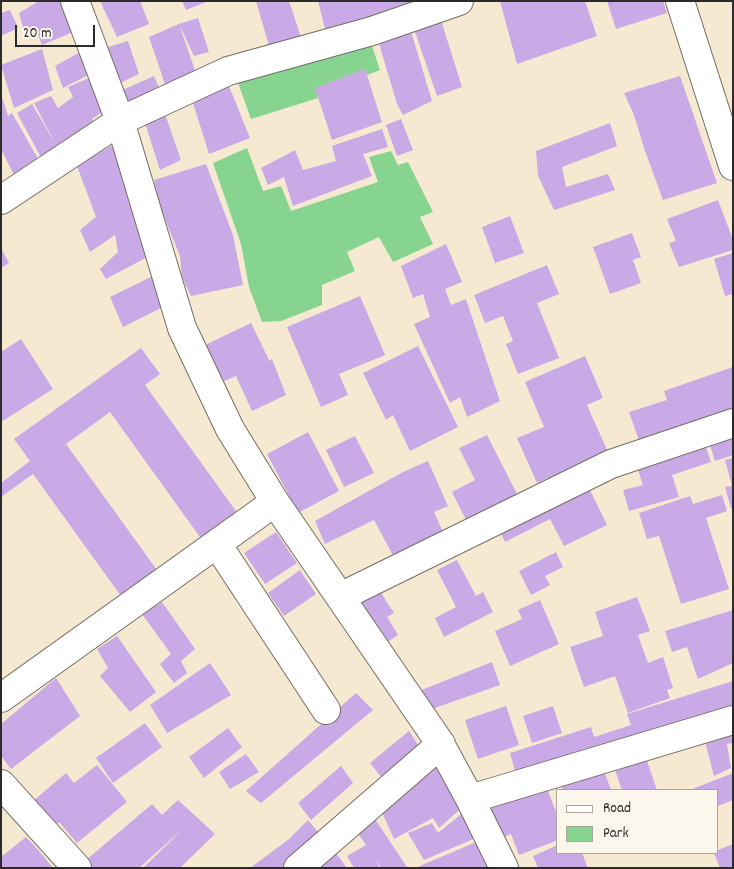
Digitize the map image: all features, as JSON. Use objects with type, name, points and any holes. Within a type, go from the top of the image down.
[{"type":"street","points":[[75,1],[120,121],[182,328],[230,429],[275,502],[441,744],[504,868]]},
{"type":"street","points":[[1,200],[120,121],[228,70],[372,31],[459,1]]},
{"type":"street","points":[[680,1],[733,166]]},
{"type":"street","points":[[340,597],[611,464],[733,423]]},
{"type":"street","points":[[1,698],[275,502]]},
{"type":"street","points":[[217,544],[326,710]]},
{"type":"street","points":[[470,799],[733,720]]},
{"type":"street","points":[[298,868],[441,744]]},
{"type":"street","points":[[1,784],[77,868]]},
{"type":"green space","points":[[370,40],[380,70],[367,75],[365,69],[316,88],[318,98],[251,119],[236,77]]},
{"type":"green space","points":[[247,148],[263,191],[281,186],[291,211],[378,182],[369,157],[391,151],[398,165],[408,162],[433,212],[420,217],[433,244],[393,262],[379,237],[347,252],[355,271],[322,285],[322,305],[281,321],[262,322],[249,287],[241,244],[213,163]]},
{"type":"building","points":[[39,1],[68,1],[78,30],[42,45],[37,32],[25,35],[19,13]]},
{"type":"building","points":[[100,1],[140,1],[149,24],[117,37]]},
{"type":"building","points":[[182,1],[209,1],[186,10]]},
{"type":"building","points":[[256,1],[289,1],[302,40],[270,49]]},
{"type":"building","points":[[318,1],[419,1],[326,33]]},
{"type":"building","points":[[500,1],[585,1],[597,36],[517,64]]},
{"type":"building","points":[[607,1],[663,1],[667,13],[616,29]]},
{"type":"building","points":[[10,10],[18,28],[1,36],[1,13]]},
{"type":"building","points":[[440,17],[462,87],[437,96],[413,26]]},
{"type":"building","points":[[198,18],[209,52],[194,56],[179,24]]},
{"type":"building","points":[[179,24],[197,76],[167,90],[149,37]]},
{"type":"building","points":[[410,28],[432,101],[403,115],[397,104],[378,40]]},
{"type":"building","points":[[128,41],[139,74],[118,84],[105,48]]},
{"type":"building","points":[[42,49],[53,90],[14,108],[1,65]]},
{"type":"building","points":[[84,50],[94,72],[63,88],[55,66]]},
{"type":"building","points":[[365,69],[382,122],[332,140],[315,88]]},
{"type":"building","points":[[98,74],[110,107],[92,119],[98,129],[44,163],[17,113],[32,104],[56,145],[34,103],[51,96],[58,108],[73,97],[68,87]]},
{"type":"building","points":[[154,76],[163,96],[125,111],[118,92]]},
{"type":"building","points":[[680,76],[717,183],[663,200],[634,115],[624,93]]},
{"type":"building","points":[[229,86],[250,138],[209,154],[193,103]]},
{"type":"building","points":[[2,97],[8,116],[12,113],[41,164],[16,179],[1,149]]},
{"type":"building","points":[[164,111],[181,160],[160,170],[144,120]]},
{"type":"building","points":[[401,119],[413,150],[397,156],[386,125]]},
{"type":"building","points":[[610,123],[617,146],[562,167],[566,187],[608,174],[615,190],[554,210],[538,176],[536,151]]},
{"type":"building","points":[[382,129],[388,147],[363,154],[372,176],[293,206],[284,177],[268,185],[261,168],[295,150],[303,170],[336,161],[332,146]]},
{"type":"building","points":[[116,143],[153,254],[106,279],[100,269],[118,252],[115,235],[90,252],[80,230],[96,217],[77,166]]},
{"type":"building","points":[[206,164],[233,235],[243,285],[191,296],[182,277],[180,256],[160,207],[154,180]]},
{"type":"building","points":[[718,200],[733,240],[733,250],[679,267],[669,243],[676,241],[667,219]]},
{"type":"building","points":[[510,216],[524,253],[495,263],[482,227]]},
{"type":"building","points":[[632,233],[641,257],[633,260],[641,283],[610,294],[593,247]]},
{"type":"building","points":[[446,244],[462,282],[445,289],[451,305],[466,299],[500,401],[467,417],[460,397],[450,403],[414,324],[430,317],[423,294],[413,298],[401,266]]},
{"type":"building","points":[[1,248],[9,263],[1,268]]},
{"type":"building","points":[[733,253],[733,294],[725,296],[714,259]]},
{"type":"building","points":[[547,265],[559,294],[537,303],[559,358],[518,374],[506,344],[513,341],[503,316],[485,323],[474,295]]},
{"type":"building","points":[[157,274],[167,305],[123,327],[110,297]]},
{"type":"building","points":[[360,296],[385,355],[339,374],[348,395],[321,407],[287,327]]},
{"type":"building","points":[[251,323],[269,360],[261,364],[272,359],[286,395],[252,411],[236,376],[220,383],[203,346]]},
{"type":"building","points":[[21,339],[53,389],[1,422],[1,352]]},
{"type":"building","points":[[418,346],[458,427],[410,451],[393,415],[386,420],[363,373]]},
{"type":"building","points":[[141,348],[160,374],[145,385],[241,518],[205,544],[110,412],[66,444],[162,577],[126,603],[33,474],[1,497],[1,483],[30,461],[14,439]]},
{"type":"building","points":[[585,356],[603,398],[587,405],[608,452],[537,483],[517,438],[544,427],[525,382]]},
{"type":"building","points":[[733,367],[733,415],[641,446],[629,412],[667,400],[664,391]]},
{"type":"building","points":[[733,428],[733,455],[715,461],[707,436]]},
{"type":"building","points":[[308,432],[339,491],[298,513],[267,454]]},
{"type":"building","points":[[487,435],[520,500],[469,526],[452,492],[475,480],[459,448]]},
{"type":"building","points":[[355,436],[374,473],[344,487],[326,450]]},
{"type":"building","points":[[703,438],[711,462],[672,475],[679,497],[629,511],[623,490],[643,485],[635,461]]},
{"type":"building","points":[[733,458],[733,508],[731,508],[725,487],[732,486],[725,460]]},
{"type":"building","points":[[428,461],[448,506],[434,512],[445,537],[397,563],[374,520],[325,544],[315,521],[401,473]]},
{"type":"building","points":[[588,486],[607,525],[564,546],[550,519],[505,542],[497,525]]},
{"type":"building","points":[[722,495],[727,511],[706,518],[729,589],[681,604],[659,536],[647,539],[639,513],[690,496],[693,504]]},
{"type":"building","points":[[276,532],[297,563],[265,584],[244,553]]},
{"type":"building","points":[[556,552],[563,567],[545,576],[550,585],[531,595],[519,571]]},
{"type":"building","points":[[457,560],[476,596],[483,592],[493,612],[444,637],[435,618],[456,607],[437,570]]},
{"type":"building","points":[[300,570],[316,594],[284,616],[268,593]]},
{"type":"building","points":[[378,588],[394,613],[387,617],[398,635],[381,646],[370,617],[360,599]]},
{"type":"building","points":[[637,597],[650,631],[638,635],[648,663],[663,657],[673,688],[667,690],[670,698],[628,713],[615,676],[584,687],[570,647],[603,636],[595,612]]},
{"type":"building","points":[[540,600],[559,644],[510,666],[495,631],[522,619],[518,610]]},
{"type":"building","points":[[162,602],[195,649],[181,661],[187,673],[174,683],[160,664],[171,654],[142,614]]},
{"type":"building","points":[[733,610],[733,663],[698,679],[687,647],[672,652],[665,631]]},
{"type":"building","points":[[117,636],[156,692],[130,712],[100,676],[108,668],[97,649]]},
{"type":"building","points":[[492,662],[500,685],[429,710],[419,691]]},
{"type":"building","points":[[210,663],[231,695],[167,733],[150,705]]},
{"type":"building","points":[[56,678],[80,716],[11,769],[1,756],[1,724]]},
{"type":"building","points":[[733,681],[733,714],[518,782],[510,753],[591,727],[594,737],[631,725],[627,714]]},
{"type":"building","points":[[356,693],[373,710],[261,803],[246,791]]},
{"type":"building","points":[[506,706],[519,745],[478,759],[465,720]]},
{"type":"building","points":[[553,706],[562,733],[532,743],[523,716]]},
{"type":"building","points":[[145,723],[162,747],[113,783],[96,758]]},
{"type":"building","points":[[733,725],[733,743],[727,744],[731,768],[714,776],[703,734]]},
{"type":"building","points":[[228,728],[242,747],[204,778],[189,757]]},
{"type":"building","points":[[409,731],[422,751],[386,783],[370,763]]},
{"type":"building","points":[[644,752],[657,789],[622,789],[613,764]]},
{"type":"building","points":[[246,754],[259,772],[230,789],[219,772]]},
{"type":"building","points":[[437,758],[465,805],[439,828],[433,818],[394,839],[380,808]]},
{"type":"building","points":[[97,765],[127,802],[77,843],[60,823],[51,824],[33,801],[66,773],[74,783]]},
{"type":"building","points":[[602,765],[611,789],[563,789],[559,781]]},
{"type":"building","points":[[341,766],[353,783],[311,820],[298,803]]},
{"type":"building","points":[[733,773],[733,800],[719,806],[719,789],[693,789]]},
{"type":"building","points":[[545,783],[556,812],[556,841],[519,855],[511,834],[501,838],[489,804]]},
{"type":"building","points":[[178,800],[215,834],[180,868],[143,868],[184,828],[139,868],[90,868],[85,861],[152,804],[162,815]]},
{"type":"building","points":[[466,810],[478,837],[424,860],[408,833],[432,823],[438,833]]},
{"type":"building","points":[[375,819],[407,867],[381,868],[374,857],[380,868],[354,868],[347,856],[366,845],[357,832]]},
{"type":"building","points":[[308,820],[323,838],[289,868],[250,868],[288,840]]},
{"type":"building","points":[[26,837],[53,868],[1,868],[1,857]]},
{"type":"building","points":[[481,840],[491,868],[415,868]]},
{"type":"building","points":[[733,844],[733,868],[720,868],[714,854],[719,854],[719,850]]},
{"type":"building","points":[[556,846],[556,854],[582,854],[588,868],[538,868],[533,856]]},
{"type":"building","points":[[335,852],[347,868],[316,868]]}]
